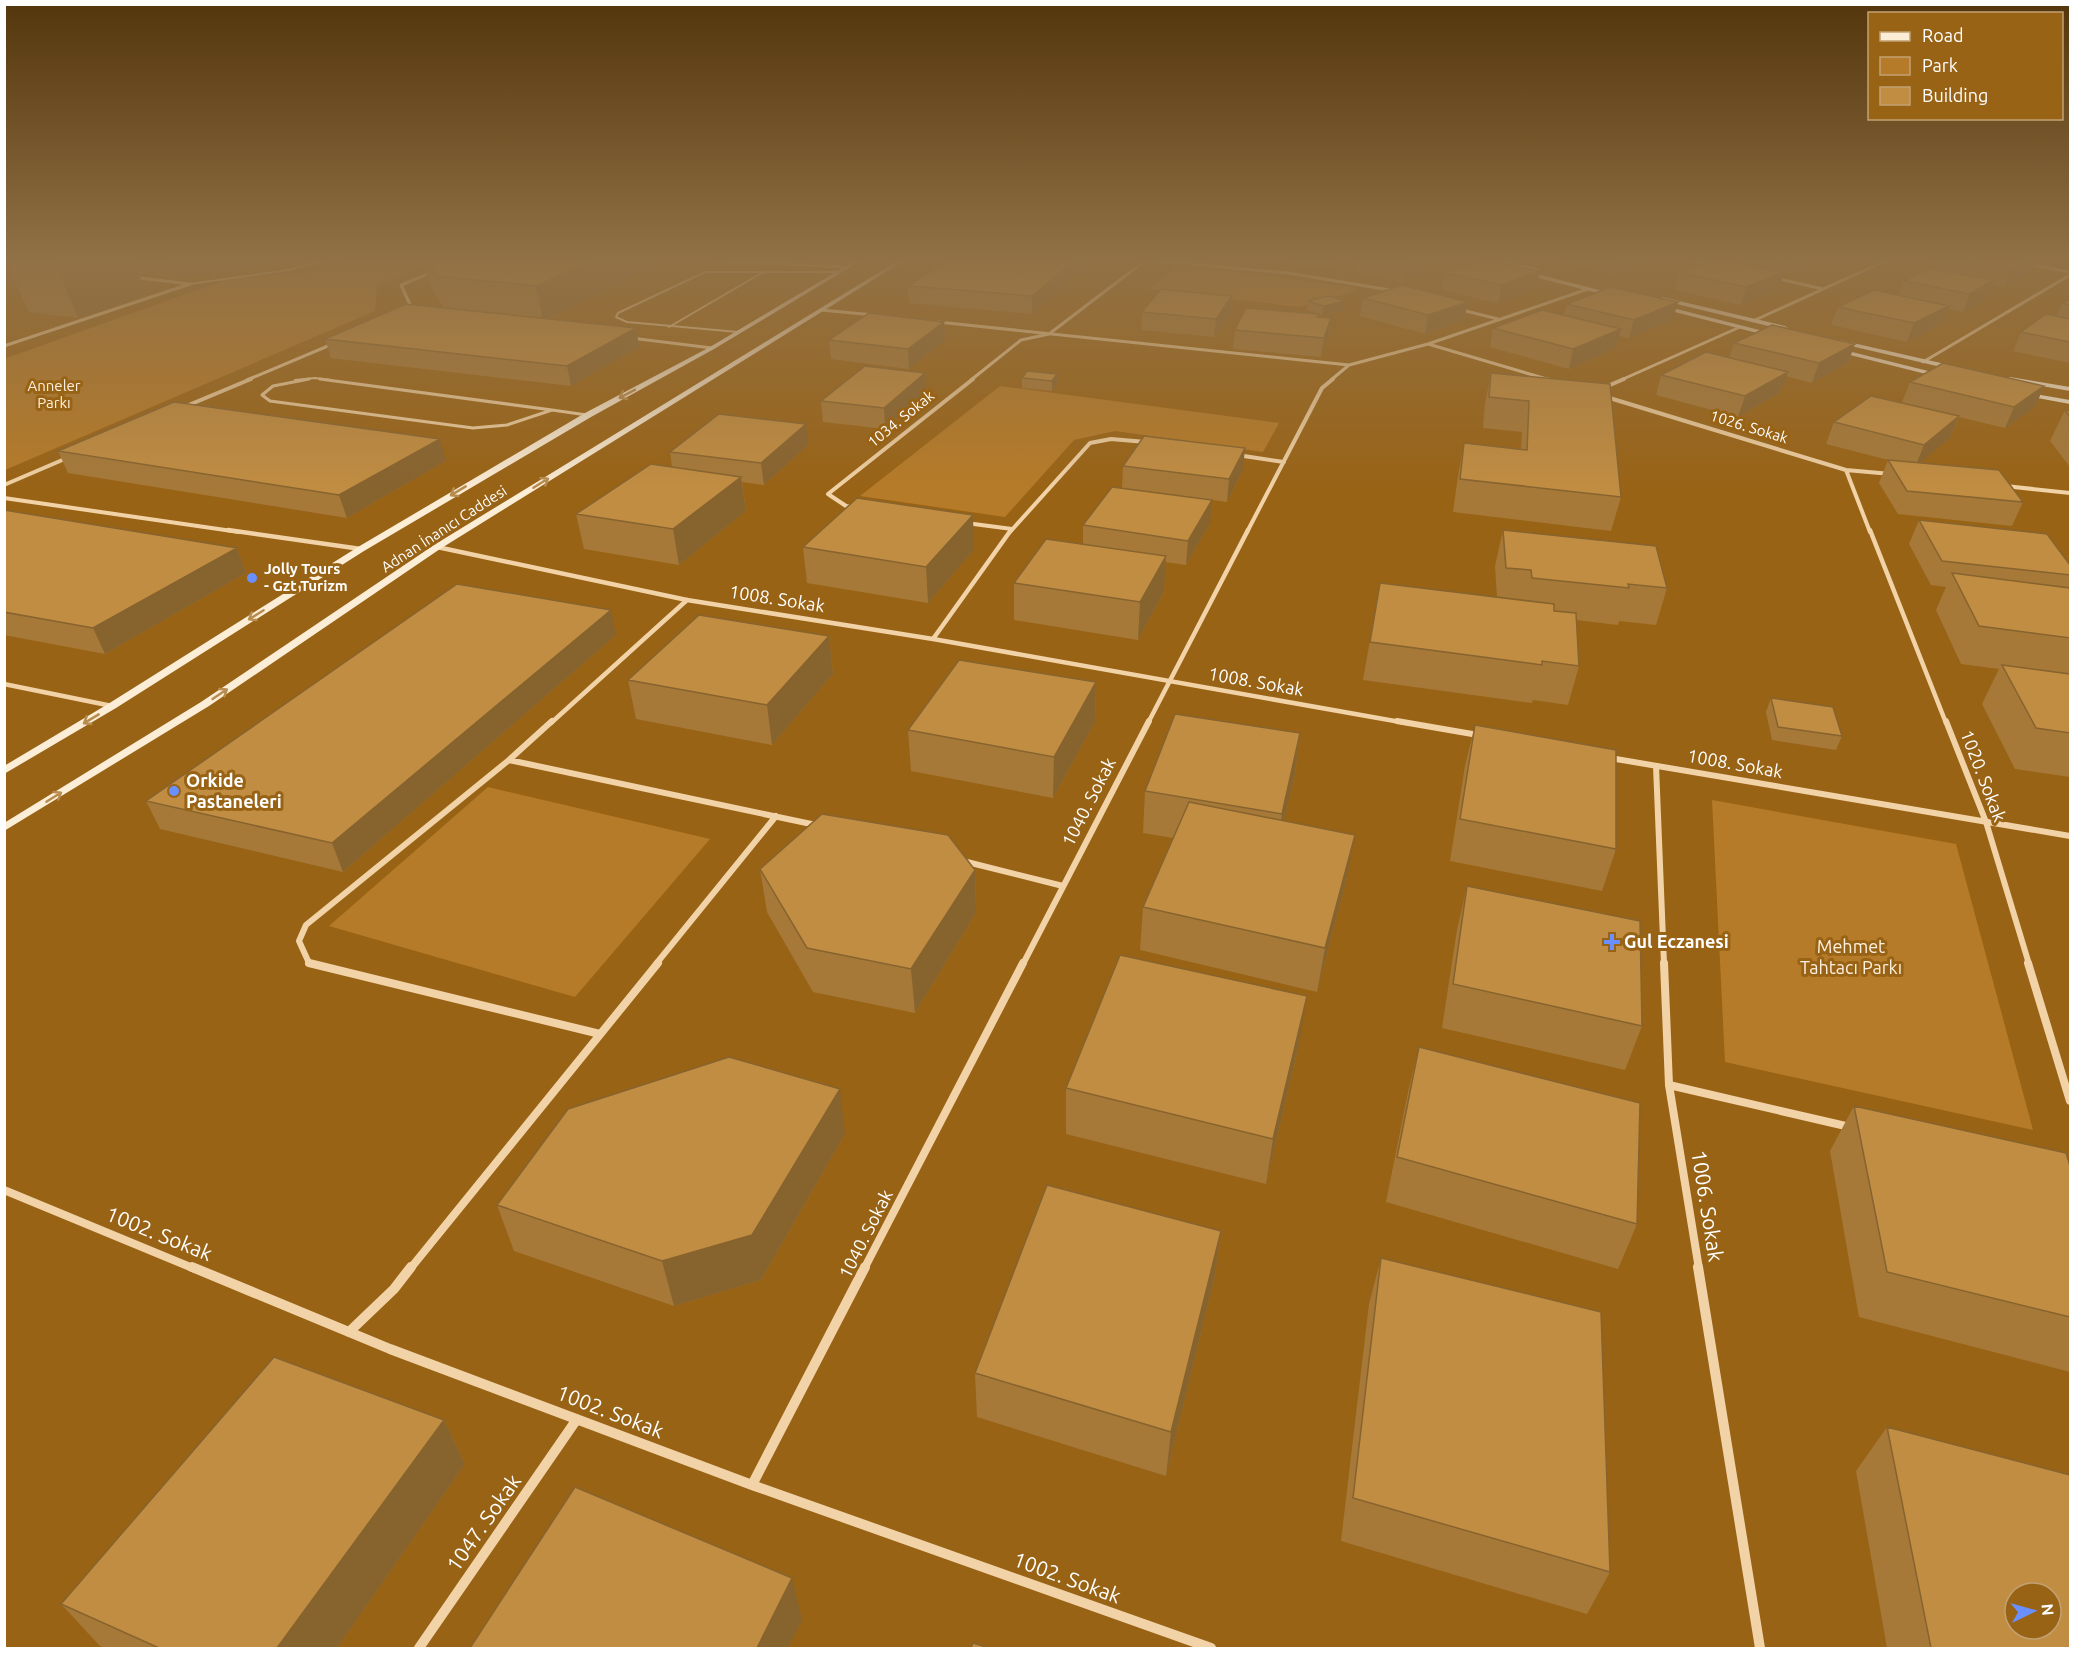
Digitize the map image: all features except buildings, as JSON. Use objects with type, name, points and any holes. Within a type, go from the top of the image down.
[{"type":"main road","name":"Adnan İnanıcı Caddesi","points":[[4,771],[112,706],[361,549],[588,415],[730,337]]},
{"type":"main road","name":"Adnan İnanıcı Caddesi","points":[[4,828],[205,704],[438,548],[777,337]]},
{"type":"main road","points":[[1832,340],[1966,370]]},
{"type":"main road","points":[[1829,348],[1952,378]]},
{"type":"main road","points":[[1999,377],[2070,389]]},
{"type":"main road","points":[[2019,393],[2070,402]]},
{"type":"street","points":[[4,344],[12,344],[32,337]]},
{"type":"street","points":[[629,337],[712,348]]},
{"type":"street","name":"1034. Sokak","points":[[857,507],[846,506],[828,494],[1020,340],[1034,337]]},
{"type":"street","points":[[1079,337],[1349,365]]},
{"type":"street","name":"1040. Sokak","points":[[752,1485],[1322,388],[1349,365],[1448,337]]},
{"type":"street","name":"1026. Sokak","points":[[1717,337],[1593,392],[1846,470],[1893,474]]},
{"type":"street","points":[[1923,362],[1965,337]]},
{"type":"street","points":[[179,409],[339,341]]},
{"type":"street","points":[[1428,344],[1560,383]]},
{"type":"street","points":[[933,639],[1012,529],[1090,443],[1111,439],[1149,442]]},
{"type":"street","points":[[1228,454],[1284,462]]},
{"type":"street","points":[[4,485],[70,456]]},
{"type":"street","name":"1020. Sokak","points":[[1846,470],[1986,822],[2070,1101]]},
{"type":"street","points":[[2000,485],[2070,493]]},
{"type":"street","points":[[4,498],[361,549]]},
{"type":"street","points":[[957,522],[1012,529]]},
{"type":"street","name":"1008. Sokak","points":[[438,548],[687,600],[933,639],[1482,736]]},
{"type":"street","points":[[600,1034],[309,963],[299,940],[306,925],[509,760],[687,600]]},
{"type":"street","points":[[5,684],[112,706]]},
{"type":"street","name":"1008. Sokak","points":[[1598,756],[2070,836]]},
{"type":"street","points":[[509,760],[822,827]]},
{"type":"street","name":"1006. Sokak","points":[[1656,766],[1669,1085],[1760,1648]]},
{"type":"street","points":[[349,1332],[394,1289],[776,816]]},
{"type":"street","points":[[960,860],[1063,886]]},
{"type":"street","points":[[1669,1085],[1864,1130]]},
{"type":"street","name":"1002. Sokak","points":[[4,1190],[349,1332],[578,1419],[752,1485],[1211,1648]]},
{"type":"street","name":"1047. Sokak","points":[[420,1648],[578,1419]]},
{"type":"lane","points":[[553,410],[513,425],[490,429],[459,428],[270,401],[262,395],[273,386],[315,378],[553,410],[588,415]]},
{"type":"green space","name":"Anneler Parkı","points":[[65,337],[314,337],[5,470],[4,359]]},
{"type":"green space","points":[[1000,386],[1279,423],[1263,452],[1115,431],[1074,440],[1005,517],[860,496]]},
{"type":"green space","points":[[488,787],[710,839],[575,997],[329,926]]},
{"type":"green space","name":"Mehmet Tahtacı Parkı","points":[[1712,800],[1956,844],[2033,1130],[1725,1062]]},
{"type":"place","name":"Jolly Tours - Gzt Turizm","points":[[252,578]]},
{"type":"place","name":"Orkide Pastaneleri","points":[[174,791]]},
{"type":"place","name":"Gul Eczanesi","points":[[1612,942]]}]
